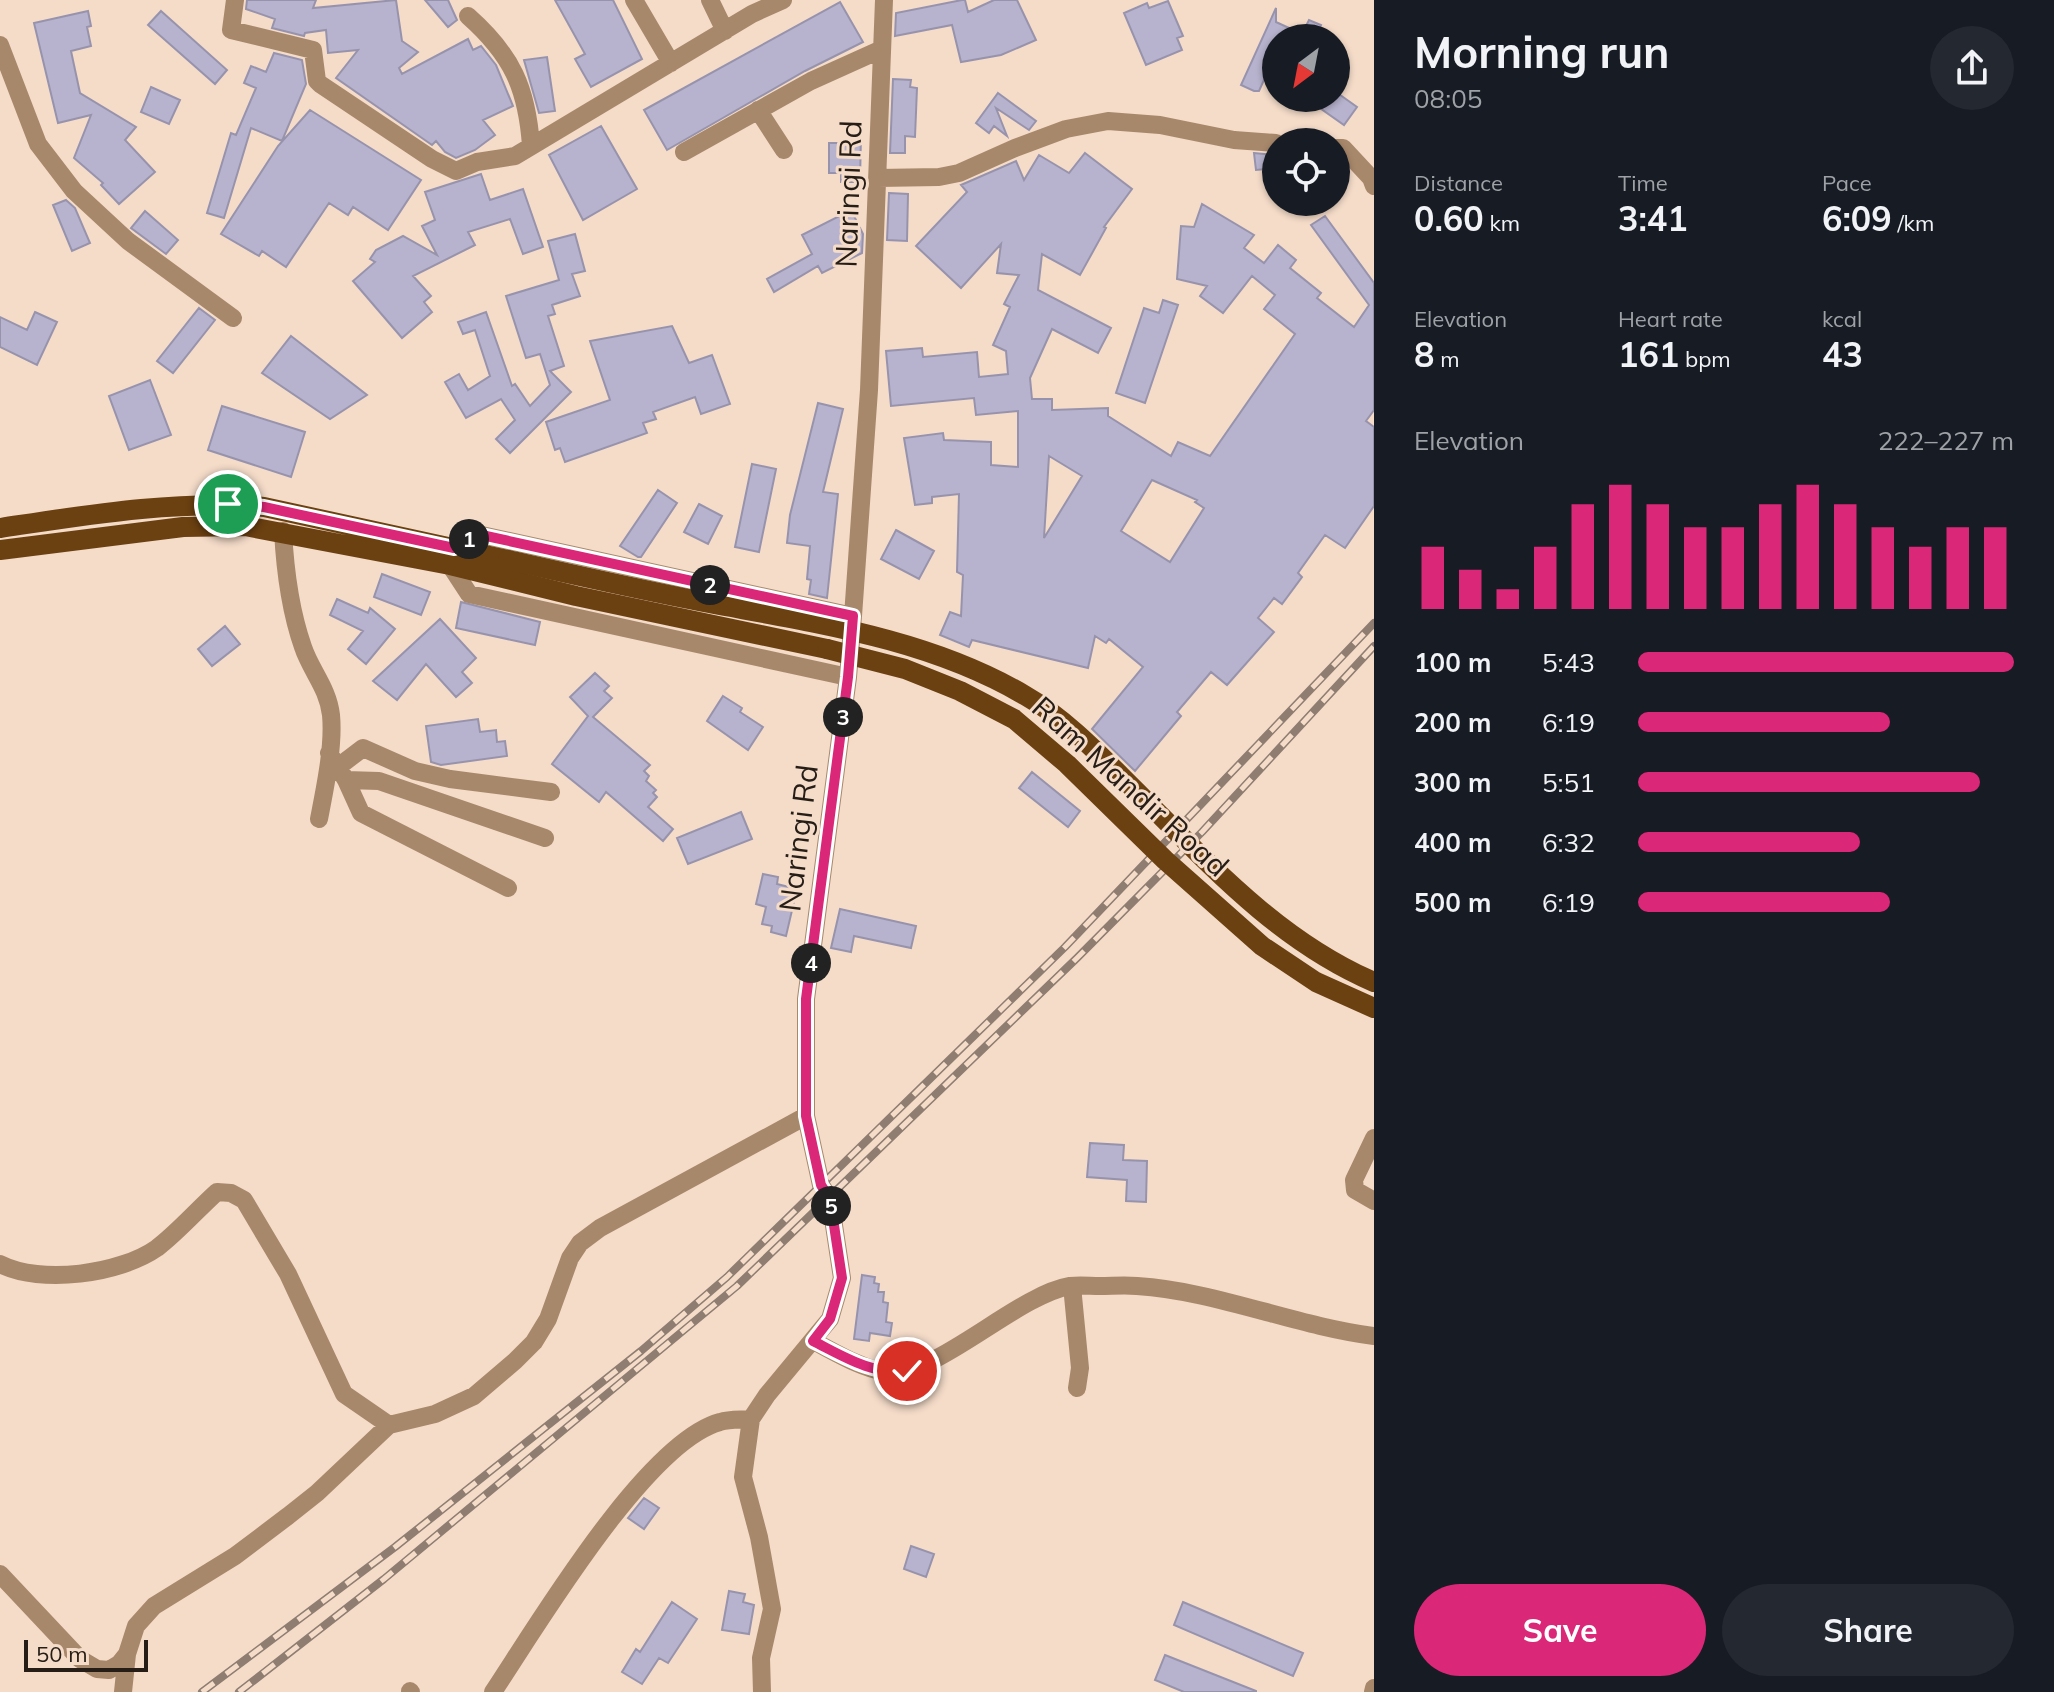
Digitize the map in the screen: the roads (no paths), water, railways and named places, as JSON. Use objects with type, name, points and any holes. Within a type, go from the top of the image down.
[{"type":"main road","points":[[0,528],[92,514],[190,505],[264,507],[506,569],[828,626],[913,646],[984,674],[1029,697],[1091,746],[1252,905],[1310,950],[1374,982]]},
{"type":"main road","points":[[0,550],[183,527],[245,526],[452,556]]},
{"type":"main road","name":"Ram Mandir Road","points":[[506,569],[905,669],[960,691],[1014,719],[1067,764],[1165,860],[1262,946],[1316,982],[1374,1008]]},
{"type":"street","points":[[235,0],[231,30],[313,50],[317,81],[432,159],[456,171],[477,162],[515,156],[752,14],[783,0]]},
{"type":"street","points":[[634,0],[671,63]]},
{"type":"street","points":[[710,0],[725,31]]},
{"type":"street","name":"Naringi Rd","points":[[762,1692],[761,1658],[772,1609],[759,1537],[743,1477],[751,1419],[830,1319],[842,1278],[830,1199],[821,1185],[806,1116],[806,999],[848,677],[853,616],[869,390],[884,0]]},
{"type":"street","points":[[468,16],[501,49],[523,89],[531,146]]},
{"type":"street","points":[[0,45],[38,144],[74,191],[128,241],[233,318]]},
{"type":"street","points":[[684,152],[811,81],[882,49]]},
{"type":"street","points":[[758,110],[784,150]]},
{"type":"street","points":[[878,178],[939,177],[959,173],[1066,129],[1108,121],[1160,125],[1234,140],[1262,142]]},
{"type":"street","points":[[1350,156],[1371,178],[1374,186]]},
{"type":"street","points":[[283,531],[293,610],[304,650],[324,686],[338,767],[361,813],[508,888]]},
{"type":"street","points":[[848,677],[469,594],[452,556],[477,534],[853,616]]},
{"type":"street","points":[[319,819],[338,767],[363,748],[415,771],[450,779],[551,792]]},
{"type":"street","points":[[338,767],[545,838]]},
{"type":"street","points":[[123,1692],[127,1654],[136,1626],[154,1606],[235,1556],[288,1516],[389,1425],[435,1414],[474,1396],[534,1342],[548,1319],[570,1258],[580,1243],[600,1228],[806,1116]]},
{"type":"street","points":[[1374,1138],[1354,1180],[1355,1190],[1374,1201]]},
{"type":"street","points":[[0,1264],[10,1269],[59,1276],[105,1271],[156,1249],[217,1192],[231,1193],[244,1200],[288,1274],[344,1394],[389,1425]]},
{"type":"street","points":[[1072,1286],[1080,1368],[1077,1388]]},
{"type":"street","points":[[813,1341],[872,1369],[889,1373],[907,1371],[932,1360],[1032,1301],[1072,1286],[1137,1286],[1188,1294],[1374,1336]]},
{"type":"street","points":[[493,1692],[590,1548],[644,1478],[695,1434],[721,1421],[751,1419]]},
{"type":"street","points":[[0,1574],[80,1659],[97,1669],[109,1670],[127,1654]]},
{"type":"railway","points":[[202,1692],[395,1547],[641,1351],[727,1277],[1065,947],[1374,623]]},
{"type":"railway","points":[[239,1692],[384,1579],[737,1286],[1077,958],[1202,832],[1374,646]]}]
